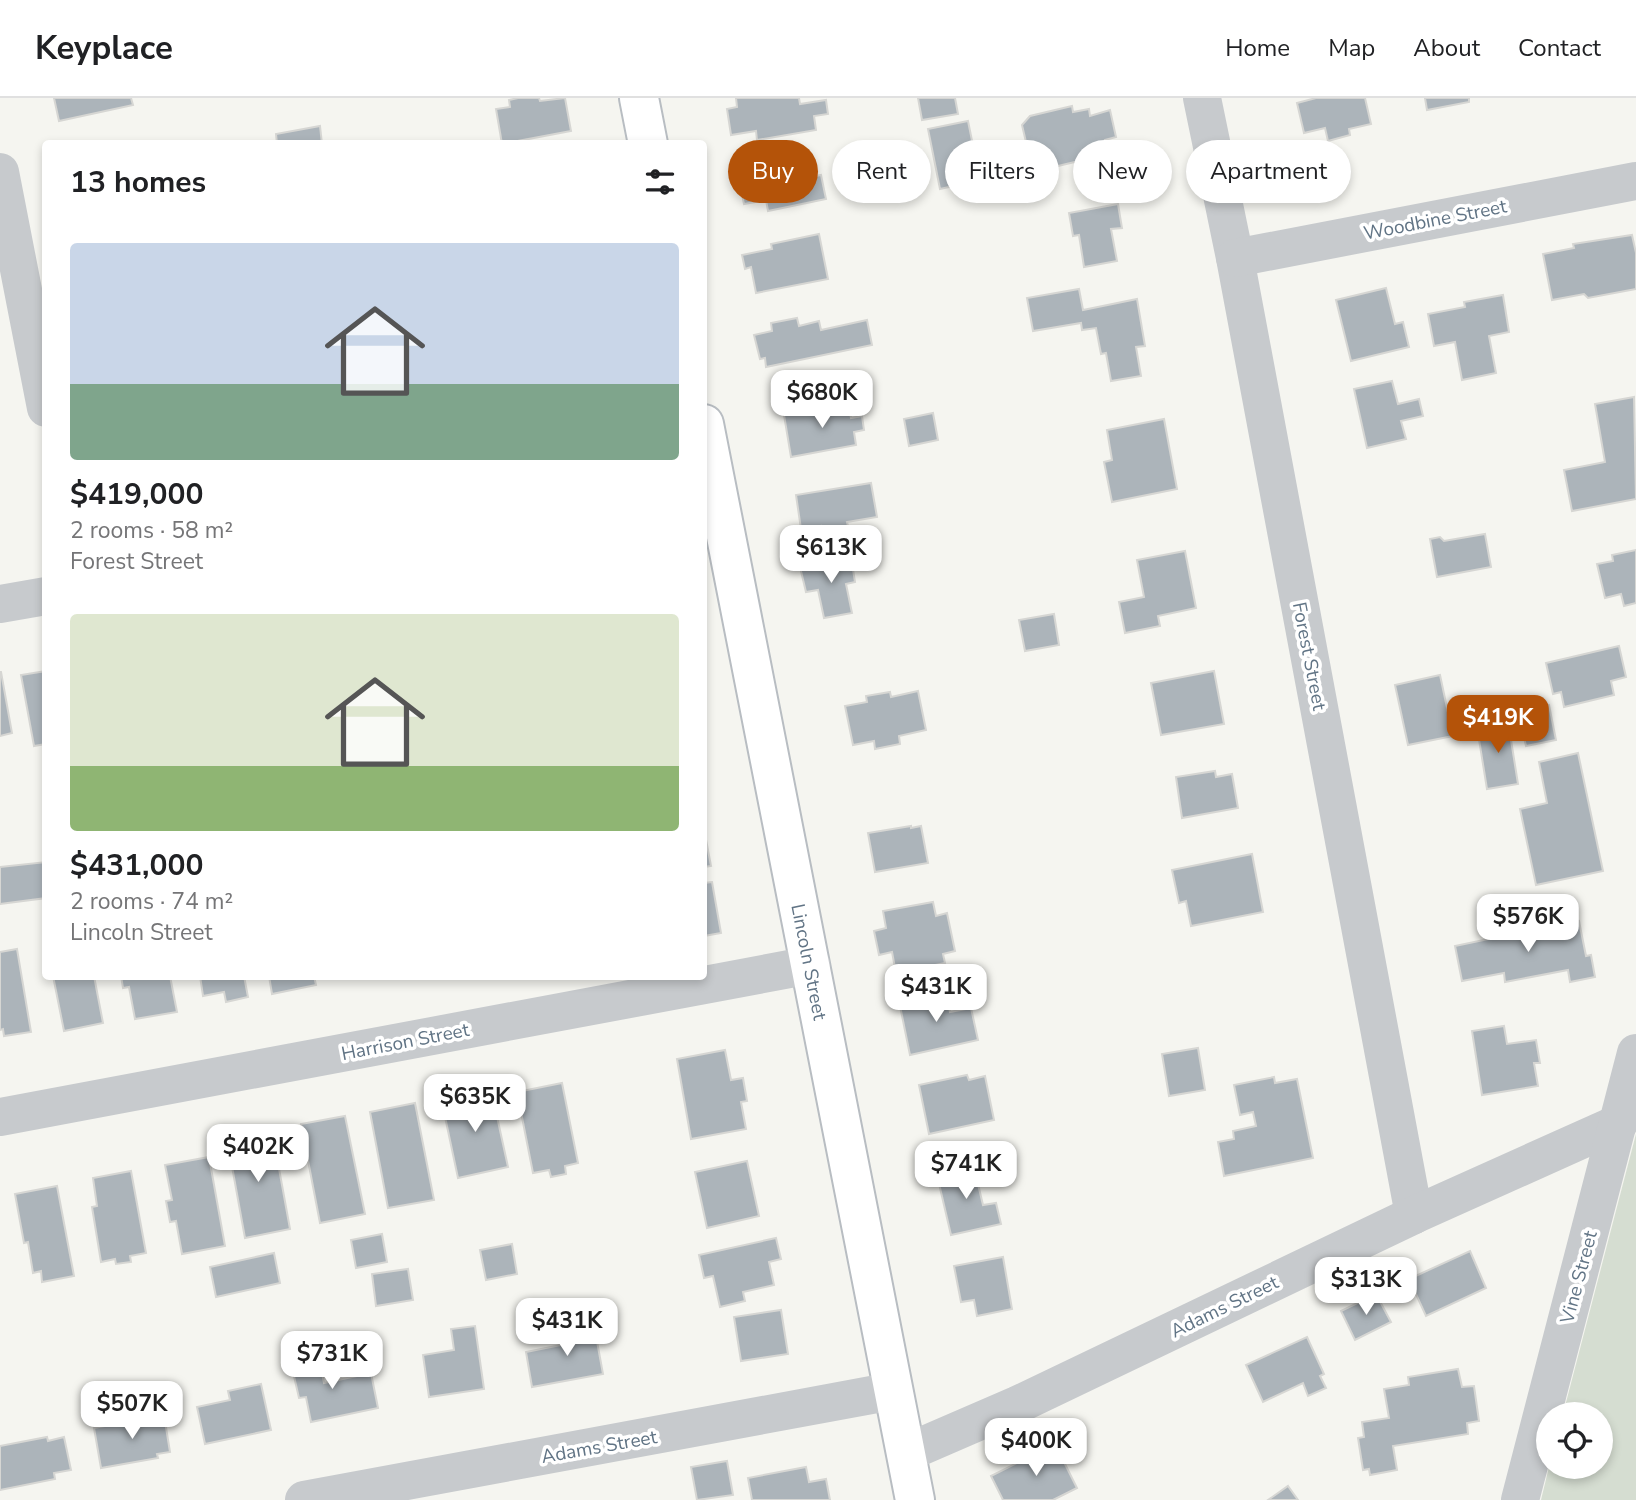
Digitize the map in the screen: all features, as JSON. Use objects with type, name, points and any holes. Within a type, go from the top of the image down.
[{"type":"street","points":[[639,98],[647,140]]},
{"type":"street","name":"Forest Street","points":[[1202,98],[1235,258],[1414,1215]]},
{"type":"street","points":[[0,172],[42,387]]},
{"type":"street","name":"Woodbine Street","points":[[1235,258],[1636,181]]},
{"type":"street","name":"Lincoln Street","points":[[708,470],[811,965],[915,1500]]},
{"type":"street","points":[[0,604],[42,597]]},
{"type":"street","name":"Harrison Street","points":[[0,1117],[811,965]]},
{"type":"street","name":"Vine Street","points":[[1520,1500],[1636,1053]]},
{"type":"street","name":"Adams Street","points":[[906,1453],[1017,1405],[1414,1215],[1619,1123]]},
{"type":"street","name":"Adams Street","points":[[304,1500],[893,1391]]},
{"type":"shaded area","points":[[1636,1134],[1636,1500],[1541,1500],[1546,1479],[1613,1479],[1613,1402],[1566,1402]]},
{"type":"building","points":[[54,98],[131,98],[133,105],[59,121]]},
{"type":"building","points":[[539,98],[540,101],[565,98],[571,131],[523,140],[501,140],[496,109],[510,107],[509,100]]},
{"type":"building","points":[[736,98],[799,98],[800,104],[826,100],[828,114],[814,116],[816,130],[757,140],[756,131],[731,135],[727,109],[737,107]]},
{"type":"building","points":[[918,98],[955,98],[958,114],[922,120]]},
{"type":"building","points":[[1316,98],[1365,98],[1371,124],[1349,129],[1350,135],[1328,140],[1325,128],[1304,133],[1297,103]]},
{"type":"building","points":[[1425,98],[1469,98],[1469,102],[1427,110]]},
{"type":"building","points":[[1072,106],[1073,112],[1089,109],[1090,116],[1110,110],[1116,137],[1105,140],[1073,140],[1073,162],[1059,166],[1059,140],[1026,140],[1022,125],[1030,116]]},
{"type":"building","points":[[968,121],[972,140],[945,140],[945,188],[940,189],[928,129]]},
{"type":"building","points":[[320,126],[322,140],[277,140],[276,134]]},
{"type":"building","points":[[821,175],[826,199],[818,201],[818,176]]},
{"type":"building","points":[[767,203],[807,203],[768,211]]},
{"type":"building","points":[[1118,204],[1122,228],[1111,229],[1117,261],[1084,267],[1079,235],[1073,236],[1069,213]]},
{"type":"building","points":[[819,234],[828,279],[756,293],[751,267],[745,269],[742,255],[772,249],[771,244]]},
{"type":"building","points":[[1632,235],[1636,253],[1636,289],[1588,298],[1584,294],[1552,300],[1543,254],[1574,248],[1573,244]]},
{"type":"building","points":[[1386,288],[1395,324],[1403,322],[1409,347],[1351,361],[1336,300]]},
{"type":"building","points":[[1079,289],[1083,310],[1137,299],[1145,346],[1136,347],[1141,376],[1111,381],[1106,353],[1101,354],[1096,328],[1082,330],[1081,323],[1033,331],[1027,298]]},
{"type":"building","points":[[1503,295],[1509,332],[1489,336],[1496,373],[1462,380],[1455,342],[1434,346],[1428,314],[1465,307],[1464,302]]},
{"type":"building","points":[[797,318],[799,326],[819,321],[821,330],[867,320],[872,345],[766,367],[765,358],[760,359],[754,335],[772,331],[771,323]]},
{"type":"building","points":[[1392,381],[1398,404],[1419,399],[1423,416],[1401,421],[1406,439],[1367,448],[1354,389]]},
{"type":"building","points":[[1634,397],[1636,499],[1572,511],[1564,470],[1605,462],[1595,404]]},
{"type":"building","points":[[848,403],[851,418],[862,416],[864,430],[854,432],[856,445],[791,457],[784,415]]},
{"type":"building","points":[[933,413],[938,440],[909,446],[904,419]]},
{"type":"building","points":[[1164,419],[1177,489],[1112,502],[1104,462],[1112,460],[1107,430]]},
{"type":"building","points":[[871,483],[877,517],[847,522],[849,530],[822,534],[821,526],[801,529],[796,495]]},
{"type":"building","points":[[1485,534],[1491,567],[1437,577],[1430,539],[1440,537],[1444,541]]},
{"type":"building","points":[[1636,550],[1636,603],[1624,606],[1621,594],[1605,598],[1597,564],[1613,561],[1612,555]]},
{"type":"building","points":[[1185,551],[1196,608],[1158,616],[1160,626],[1125,633],[1119,602],[1144,597],[1137,560]]},
{"type":"building","points":[[851,557],[855,582],[846,584],[852,613],[824,618],[818,590],[806,592],[800,567]]},
{"type":"building","points":[[1054,614],[1059,645],[1025,651],[1019,620]]},
{"type":"building","points":[[1619,646],[1626,677],[1611,681],[1614,695],[1564,707],[1561,692],[1553,694],[1546,663]]},
{"type":"building","points":[[1214,671],[1224,724],[1161,735],[1151,683]]},
{"type":"building","points":[[0,672],[12,733],[0,736]]},
{"type":"building","points":[[42,672],[42,745],[34,746],[21,675]]},
{"type":"building","points":[[1440,675],[1453,736],[1408,745],[1395,685]]},
{"type":"building","points":[[918,691],[926,730],[899,736],[900,744],[875,749],[874,741],[853,745],[845,706],[867,702],[866,696],[890,692],[891,697]]},
{"type":"building","points":[[1549,705],[1556,740],[1526,746],[1518,712]]},
{"type":"building","points":[[1508,721],[1518,784],[1487,789],[1477,727]]},
{"type":"building","points":[[1578,753],[1603,871],[1536,885],[1520,809],[1547,803],[1539,762]]},
{"type":"building","points":[[1215,771],[1216,777],[1232,774],[1238,808],[1182,818],[1176,777]]},
{"type":"building","points":[[921,826],[928,863],[875,872],[868,833]]},
{"type":"building","points":[[707,845],[711,866],[707,867]]},
{"type":"building","points":[[1252,854],[1263,912],[1191,926],[1186,901],[1179,903],[1172,870]]},
{"type":"building","points":[[42,862],[42,899],[0,904],[0,867]]},
{"type":"building","points":[[712,882],[721,933],[707,935],[707,883]]},
{"type":"building","points":[[933,902],[936,916],[947,913],[955,951],[943,954],[945,963],[896,973],[892,952],[879,955],[874,931],[886,928],[883,911]]},
{"type":"building","points":[[1579,921],[1586,956],[1591,955],[1595,977],[1570,982],[1568,970],[1505,982],[1504,973],[1462,981],[1455,946],[1517,933],[1516,927],[1540,922],[1541,929]]},
{"type":"building","points":[[17,949],[31,1032],[4,1036],[3,1029],[0,1030],[0,952]]},
{"type":"building","points":[[54,980],[95,980],[103,1023],[64,1031]]},
{"type":"building","points":[[122,980],[171,980],[177,1012],[135,1019],[129,987],[123,988]]},
{"type":"building","points":[[201,980],[245,980],[248,997],[226,1002],[224,992],[203,996]]},
{"type":"building","points":[[270,980],[315,980],[316,985],[272,994]]},
{"type":"building","points":[[946,991],[950,1012],[971,1008],[978,1040],[910,1055],[899,1001]]},
{"type":"building","points":[[1504,1026],[1507,1044],[1536,1040],[1540,1063],[1534,1063],[1538,1086],[1482,1095],[1472,1031]]},
{"type":"building","points":[[1198,1048],[1205,1090],[1169,1096],[1162,1054]]},
{"type":"building","points":[[725,1050],[731,1080],[743,1078],[747,1101],[741,1102],[746,1129],[691,1139],[677,1059]]},
{"type":"building","points":[[967,1075],[969,1080],[985,1076],[994,1120],[929,1134],[919,1085]]},
{"type":"building","points":[[1274,1077],[1275,1083],[1297,1079],[1313,1158],[1224,1176],[1218,1142],[1234,1139],[1233,1131],[1256,1126],[1253,1112],[1240,1115],[1234,1085]]},
{"type":"building","points":[[562,1083],[578,1163],[565,1166],[566,1174],[551,1177],[549,1170],[533,1173],[517,1092]]},
{"type":"building","points":[[491,1089],[508,1167],[458,1178],[444,1112],[450,1111],[447,1099]]},
{"type":"building","points":[[415,1103],[434,1200],[388,1208],[370,1112]]},
{"type":"building","points":[[345,1116],[365,1214],[320,1223],[301,1124]]},
{"type":"building","points":[[272,1130],[290,1229],[245,1238],[227,1139]]},
{"type":"building","points":[[209,1157],[225,1246],[182,1254],[176,1221],[170,1222],[166,1201],[172,1200],[165,1165]]},
{"type":"building","points":[[747,1161],[759,1216],[707,1228],[695,1172]]},
{"type":"building","points":[[980,1166],[984,1183],[978,1184],[983,1205],[996,1203],[1001,1224],[951,1235],[937,1175]]},
{"type":"building","points":[[131,1171],[146,1253],[130,1256],[131,1262],[116,1264],[115,1259],[101,1262],[92,1207],[97,1206],[93,1178]]},
{"type":"building","points":[[57,1186],[74,1276],[42,1282],[41,1271],[33,1273],[28,1242],[24,1243],[15,1194]]},
{"type":"building","points":[[382,1234],[387,1262],[356,1268],[351,1240]]},
{"type":"building","points":[[776,1238],[781,1259],[769,1262],[774,1285],[743,1292],[745,1301],[720,1307],[713,1276],[704,1278],[699,1255]]},
{"type":"building","points":[[512,1244],[517,1274],[486,1280],[480,1250]]},
{"type":"building","points":[[1470,1251],[1486,1288],[1426,1316],[1409,1279]]},
{"type":"building","points":[[274,1253],[280,1283],[216,1297],[210,1267]]},
{"type":"building","points":[[1003,1257],[1012,1309],[977,1316],[974,1300],[961,1302],[954,1266]]},
{"type":"building","points":[[408,1269],[413,1300],[376,1306],[372,1274]]},
{"type":"building","points":[[1376,1294],[1391,1322],[1355,1340],[1341,1311]]},
{"type":"building","points":[[781,1310],[788,1354],[741,1361],[734,1317]]},
{"type":"building","points":[[594,1325],[603,1374],[532,1387],[526,1352],[561,1345],[559,1331]]},
{"type":"building","points":[[475,1326],[484,1389],[429,1397],[423,1355],[454,1350],[451,1329]]},
{"type":"building","points":[[1307,1337],[1324,1374],[1320,1376],[1326,1388],[1308,1396],[1303,1383],[1263,1402],[1246,1365]]},
{"type":"building","points":[[318,1353],[324,1383],[371,1373],[378,1408],[311,1422],[306,1397],[299,1398],[290,1359]]},
{"type":"building","points":[[1458,1369],[1462,1387],[1474,1386],[1479,1421],[1467,1423],[1468,1434],[1393,1446],[1397,1470],[1370,1475],[1369,1469],[1363,1470],[1358,1438],[1364,1437],[1362,1422],[1389,1418],[1384,1389],[1409,1385],[1408,1377]]},
{"type":"building","points":[[261,1384],[271,1430],[205,1444],[197,1407],[230,1400],[228,1391]]},
{"type":"building","points":[[164,1415],[170,1452],[157,1454],[158,1458],[101,1468],[94,1428]]},
{"type":"building","points":[[47,1437],[48,1441],[64,1437],[71,1470],[54,1473],[55,1479],[0,1490],[0,1446]]},
{"type":"building","points":[[1055,1444],[1077,1488],[1053,1500],[1003,1500],[991,1476]]},
{"type":"building","points":[[727,1461],[733,1495],[697,1500],[691,1467]]},
{"type":"building","points":[[806,1467],[809,1482],[826,1479],[830,1500],[752,1500],[748,1478]]},
{"type":"building","points":[[1288,1486],[1298,1500],[1268,1500]]}]
